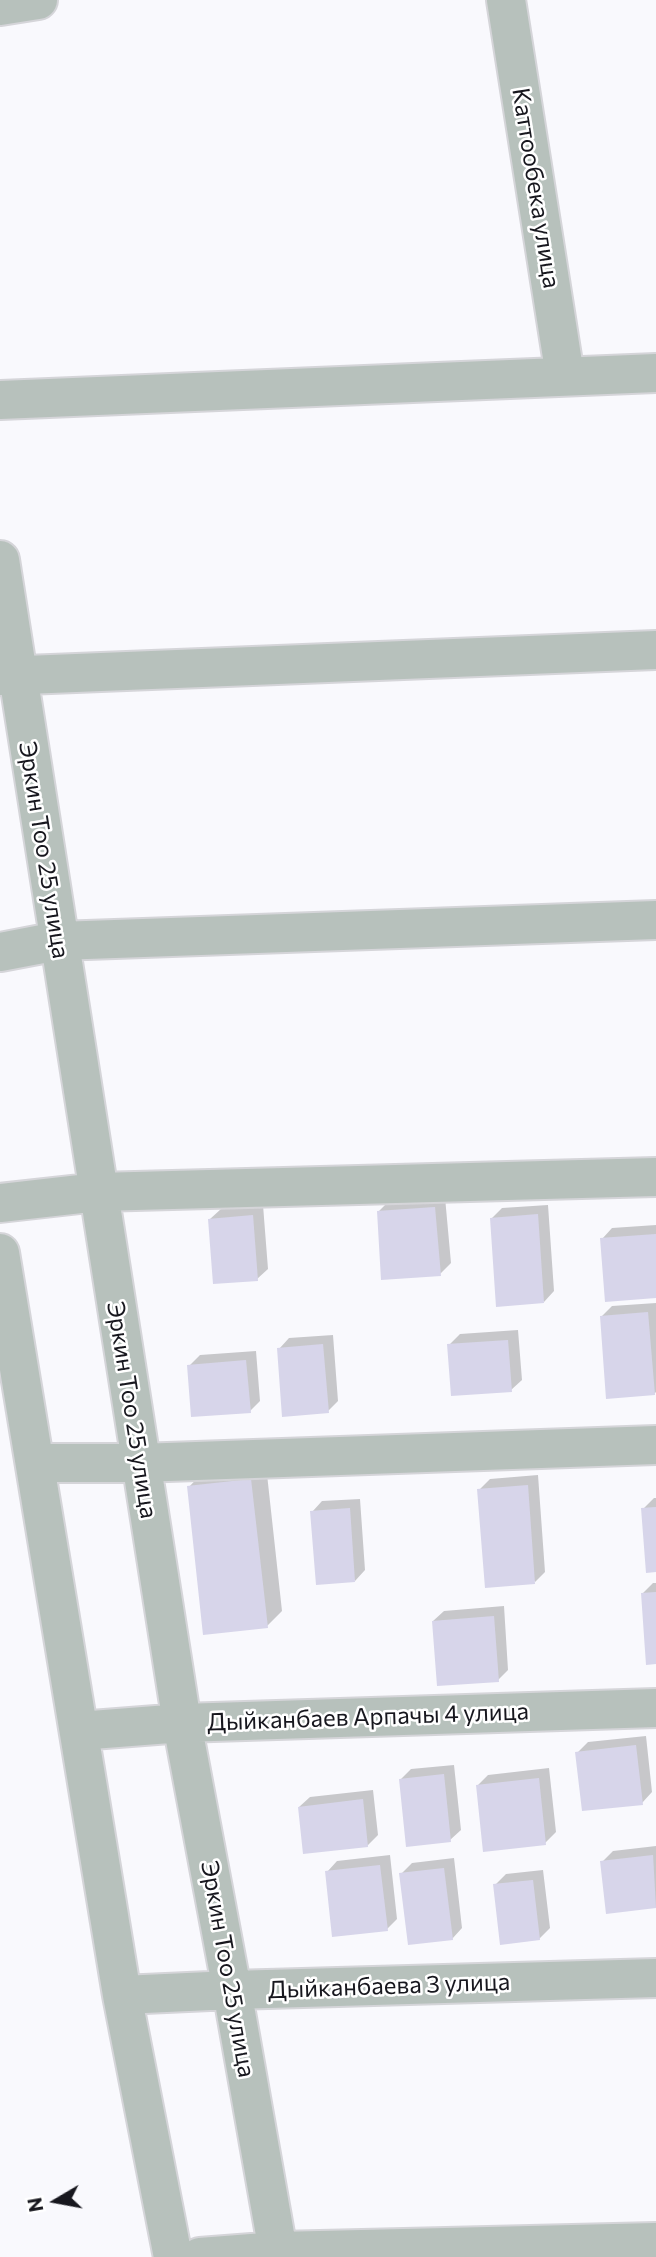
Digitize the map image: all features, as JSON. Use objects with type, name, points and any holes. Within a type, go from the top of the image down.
[{"type":"street","points":[[0,6],[38,0]]},
{"type":"street","name":"Каттообека улица","points":[[506,0],[565,376]]},
{"type":"street","points":[[0,400],[656,373]]},
{"type":"street","name":"Эркин Тоо 25 улица","points":[[0,560],[8,676],[58,941],[182,1723],[279,2254]]},
{"type":"street","points":[[8,676],[656,650]]},
{"type":"street","points":[[0,952],[58,941],[656,920]]},
{"type":"street","points":[[0,1203],[98,1192],[656,1177]]},
{"type":"street","points":[[0,1253],[122,1995],[173,2257]]},
{"type":"street","points":[[35,1463],[139,1463],[656,1445]]},
{"type":"street","name":"Дыйканбаев Арпачы 4 улица","points":[[79,1731],[182,1723],[656,1708]]},
{"type":"street","name":"Дыйканбаева 3 улица","points":[[122,1995],[656,1978]]},
{"type":"street","points":[[200,2257],[656,2242]]},
{"type":"building","points":[[435,1207],[441,1276],[381,1280],[377,1211]]},
{"type":"building","points":[[538,1214],[544,1303],[496,1307],[490,1218]]},
{"type":"building","points":[[253,1215],[258,1281],[213,1284],[208,1219]]},
{"type":"building","points":[[656,1234],[656,1298],[605,1302],[600,1238]]},
{"type":"building","points":[[648,1312],[655,1395],[606,1399],[600,1316]]},
{"type":"building","points":[[508,1340],[512,1392],[451,1396],[447,1344]]},
{"type":"building","points":[[323,1344],[329,1413],[282,1417],[277,1348]]},
{"type":"building","points":[[246,1360],[251,1413],[191,1417],[187,1365]]},
{"type":"building","points":[[251,1479],[268,1628],[203,1635],[187,1486]]},
{"type":"building","points":[[528,1485],[535,1584],[485,1588],[477,1489]]},
{"type":"building","points":[[656,1507],[656,1572],[646,1573],[641,1508]]},
{"type":"building","points":[[350,1508],[355,1582],[316,1585],[310,1511]]},
{"type":"building","points":[[656,1592],[656,1664],[646,1665],[641,1593]]},
{"type":"building","points":[[494,1616],[499,1682],[437,1686],[432,1621]]},
{"type":"building","points":[[636,1745],[643,1805],[582,1811],[575,1752]]},
{"type":"building","points":[[444,1774],[451,1842],[406,1847],[399,1779]]},
{"type":"building","points":[[539,1778],[546,1845],[483,1852],[476,1785]]},
{"type":"building","points":[[363,1799],[368,1847],[303,1854],[298,1807]]},
{"type":"building","points":[[653,1855],[656,1908],[606,1914],[600,1861]]},
{"type":"building","points":[[380,1865],[388,1931],[332,1937],[325,1871]]},
{"type":"building","points":[[444,1868],[453,1940],[408,1945],[399,1873]]},
{"type":"building","points":[[533,1880],[540,1940],[500,1945],[493,1884]]}]
